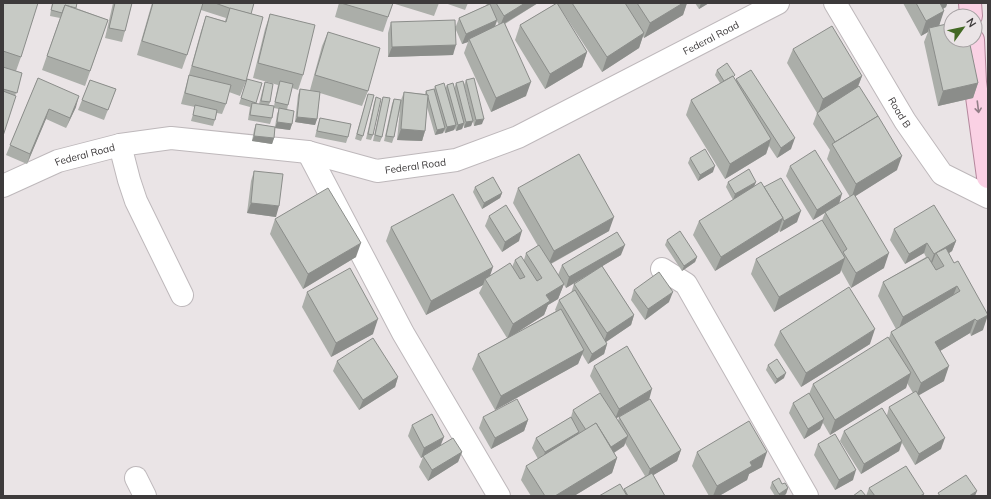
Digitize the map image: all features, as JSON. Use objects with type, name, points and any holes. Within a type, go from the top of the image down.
[{"type":"main road","points":[[973,48],[975,82],[988,177]]},
{"type":"street","name":"Federal Road","points":[[3,186],[58,161],[120,145],[172,138],[308,152],[377,171],[456,160],[518,137],[778,3]]},
{"type":"street","name":"Road B","points":[[835,3],[905,121],[942,174],[988,197]]},
{"type":"street","points":[[120,145],[136,201],[182,295]]},
{"type":"street","points":[[308,152],[403,332],[499,496]]},
{"type":"street","points":[[662,269],[686,284],[807,496]]},
{"type":"building","points":[[3,3],[38,3],[21,57],[3,51]]},
{"type":"building","points":[[53,3],[77,3],[76,8],[65,5],[62,13],[51,10]]},
{"type":"building","points":[[115,3],[132,3],[125,31],[109,28]]},
{"type":"building","points":[[153,3],[203,3],[187,55],[142,41]]},
{"type":"building","points":[[215,3],[254,3],[251,14]]},
{"type":"building","points":[[341,3],[393,3],[388,17]]},
{"type":"building","points":[[496,3],[525,3],[504,16]]},
{"type":"building","points":[[557,3],[587,52],[550,74],[520,25]]},
{"type":"building","points":[[572,3],[625,3],[644,33],[607,57]]},
{"type":"building","points":[[637,3],[683,3],[650,23]]},
{"type":"building","points":[[916,3],[940,3],[943,12],[926,21]]},
{"type":"building","points":[[490,4],[497,20],[466,34],[459,18]]},
{"type":"building","points":[[65,5],[108,20],[90,71],[47,56]]},
{"type":"building","points":[[230,8],[263,17],[246,81],[192,66],[206,16],[226,22]]},
{"type":"building","points":[[270,14],[315,25],[303,75],[258,63]]},
{"type":"building","points":[[455,20],[456,45],[392,47],[391,22]]},
{"type":"building","points":[[504,22],[531,82],[496,98],[469,39]]},
{"type":"building","points":[[943,25],[943,48],[971,48],[978,83],[943,91],[929,28]]},
{"type":"building","points":[[832,26],[862,76],[823,99],[793,49]]},
{"type":"building","points":[[328,32],[380,48],[368,91],[315,75]]},
{"type":"building","points":[[727,63],[735,75],[724,81],[717,70]]},
{"type":"building","points":[[3,67],[22,73],[17,93],[3,89]]},
{"type":"building","points":[[751,70],[795,138],[781,148],[736,79]]},
{"type":"building","points":[[189,75],[231,85],[226,104],[185,93]]},
{"type":"building","points":[[733,76],[771,139],[730,164],[691,100]]},
{"type":"building","points":[[38,78],[79,96],[70,118],[49,109],[30,154],[10,145]]},
{"type":"building","points":[[474,78],[484,119],[476,120],[466,80]]},
{"type":"building","points":[[247,79],[262,83],[256,103],[241,98]]},
{"type":"building","points":[[90,80],[116,89],[108,110],[82,100]]},
{"type":"building","points":[[280,81],[293,84],[288,105],[275,102]]},
{"type":"building","points":[[463,81],[473,121],[466,122],[456,83]]},
{"type":"building","points":[[265,82],[273,84],[270,102],[261,101]]},
{"type":"building","points":[[444,83],[456,125],[447,127],[435,86]]},
{"type":"building","points":[[453,83],[464,123],[458,125],[447,85]]},
{"type":"building","points":[[859,86],[878,116],[835,142],[817,113]]},
{"type":"building","points":[[300,89],[320,92],[317,119],[297,117]]},
{"type":"building","points":[[434,89],[445,128],[437,130],[426,91]]},
{"type":"building","points":[[3,91],[16,96],[3,136]]},
{"type":"building","points":[[404,92],[428,95],[425,131],[401,129]]},
{"type":"building","points":[[368,94],[374,95],[363,136],[357,134]]},
{"type":"building","points":[[376,97],[381,99],[373,135],[368,134]]},
{"type":"building","points":[[383,97],[390,98],[382,137],[375,135]]},
{"type":"building","points":[[394,99],[401,100],[394,137],[386,136]]},
{"type":"building","points":[[252,103],[274,106],[272,118],[250,115]]},
{"type":"building","points":[[195,105],[217,110],[215,120],[193,115]]},
{"type":"building","points":[[279,108],[294,111],[292,124],[277,122]]},
{"type":"building","points":[[878,116],[902,156],[856,184],[832,144]]},
{"type":"building","points":[[320,118],[351,124],[348,137],[317,131]]},
{"type":"building","points":[[256,124],[275,127],[274,138],[254,136]]},
{"type":"building","points":[[705,149],[715,166],[700,175],[690,158]]},
{"type":"building","points":[[815,150],[842,194],[817,210],[790,166]]},
{"type":"building","points":[[579,154],[614,217],[554,251],[518,188]]},
{"type":"building","points":[[749,169],[756,182],[735,194],[728,182]]},
{"type":"building","points":[[254,171],[283,174],[279,206],[251,203]]},
{"type":"building","points":[[493,177],[502,193],[484,203],[475,187]]},
{"type":"building","points":[[781,178],[801,211],[784,221],[764,187]]},
{"type":"building","points":[[761,182],[783,218],[721,257],[699,221]]},
{"type":"building","points":[[328,188],[361,243],[308,274],[275,219]]},
{"type":"building","points":[[453,194],[493,267],[431,301],[391,227]]},
{"type":"building","points":[[854,194],[889,253],[856,273],[843,252],[847,249],[825,212]]},
{"type":"building","points":[[506,205],[522,231],[505,242],[489,216]]},
{"type":"building","points":[[934,205],[956,241],[934,254],[927,243],[909,254],[894,229]]},
{"type":"building","points":[[822,220],[845,258],[779,297],[756,259]]},
{"type":"building","points":[[680,231],[697,257],[684,266],[667,240]]},
{"type":"building","points":[[617,232],[625,245],[569,277],[562,265]]},
{"type":"building","points":[[539,245],[564,284],[546,295],[550,301],[513,324],[485,279],[510,263],[520,279],[525,277],[515,260],[521,256],[537,281],[542,278],[526,253]]},
{"type":"building","points":[[946,248],[954,263],[958,261],[988,315],[977,321],[975,319],[935,342],[949,366],[921,383],[891,332],[960,291],[957,286],[903,317],[883,282],[928,257],[936,270],[944,266],[936,253]]},
{"type":"building","points":[[602,266],[634,315],[607,333],[574,284]]},
{"type":"building","points":[[350,268],[378,319],[336,343],[307,292]]},
{"type":"building","points":[[659,272],[673,292],[648,309],[634,290]]},
{"type":"building","points":[[849,287],[875,329],[806,373],[780,331]]},
{"type":"building","points":[[575,290],[607,344],[592,354],[559,300]]},
{"type":"building","points":[[561,309],[584,350],[501,396],[478,354]]},
{"type":"building","points":[[888,337],[911,373],[835,420],[813,384]]},
{"type":"building","points":[[373,338],[398,377],[363,400],[337,361]]},
{"type":"building","points":[[627,346],[652,389],[619,409],[594,366]]},
{"type":"building","points":[[777,359],[786,373],[777,379],[768,365]]},
{"type":"building","points":[[916,391],[945,438],[919,454],[889,407]]},
{"type":"building","points":[[600,393],[628,436],[611,447],[596,423],[586,430],[573,410]]},
{"type":"building","points":[[809,393],[824,419],[808,429],[793,403]]},
{"type":"building","points":[[517,399],[528,420],[495,438],[483,417]]},
{"type":"building","points":[[650,399],[681,450],[650,469],[619,417]]},
{"type":"building","points":[[882,408],[902,441],[864,464],[844,431]]},
{"type":"building","points":[[432,414],[444,437],[424,448],[412,425]]},
{"type":"building","points":[[571,417],[579,432],[545,452],[536,438]]},
{"type":"building","points":[[749,421],[767,452],[750,462],[752,466],[717,486],[697,452]]},
{"type":"building","points":[[596,423],[617,458],[555,496],[545,496],[526,466]]},
{"type":"building","points":[[835,434],[856,470],[839,480],[818,444]]},
{"type":"building","points":[[453,438],[462,452],[432,470],[423,456]]},
{"type":"building","points":[[906,466],[924,494],[920,496],[875,496],[869,488]]},
{"type":"building","points":[[652,473],[665,496],[628,496],[624,489]]},
{"type":"building","points":[[966,475],[977,491],[969,496],[940,496],[938,493]]},
{"type":"building","points":[[779,478],[782,484],[785,483],[788,488],[779,494],[772,482]]},
{"type":"building","points":[[620,484],[627,496],[599,496]]},
{"type":"building","points":[[861,490],[866,496],[853,496]]}]
